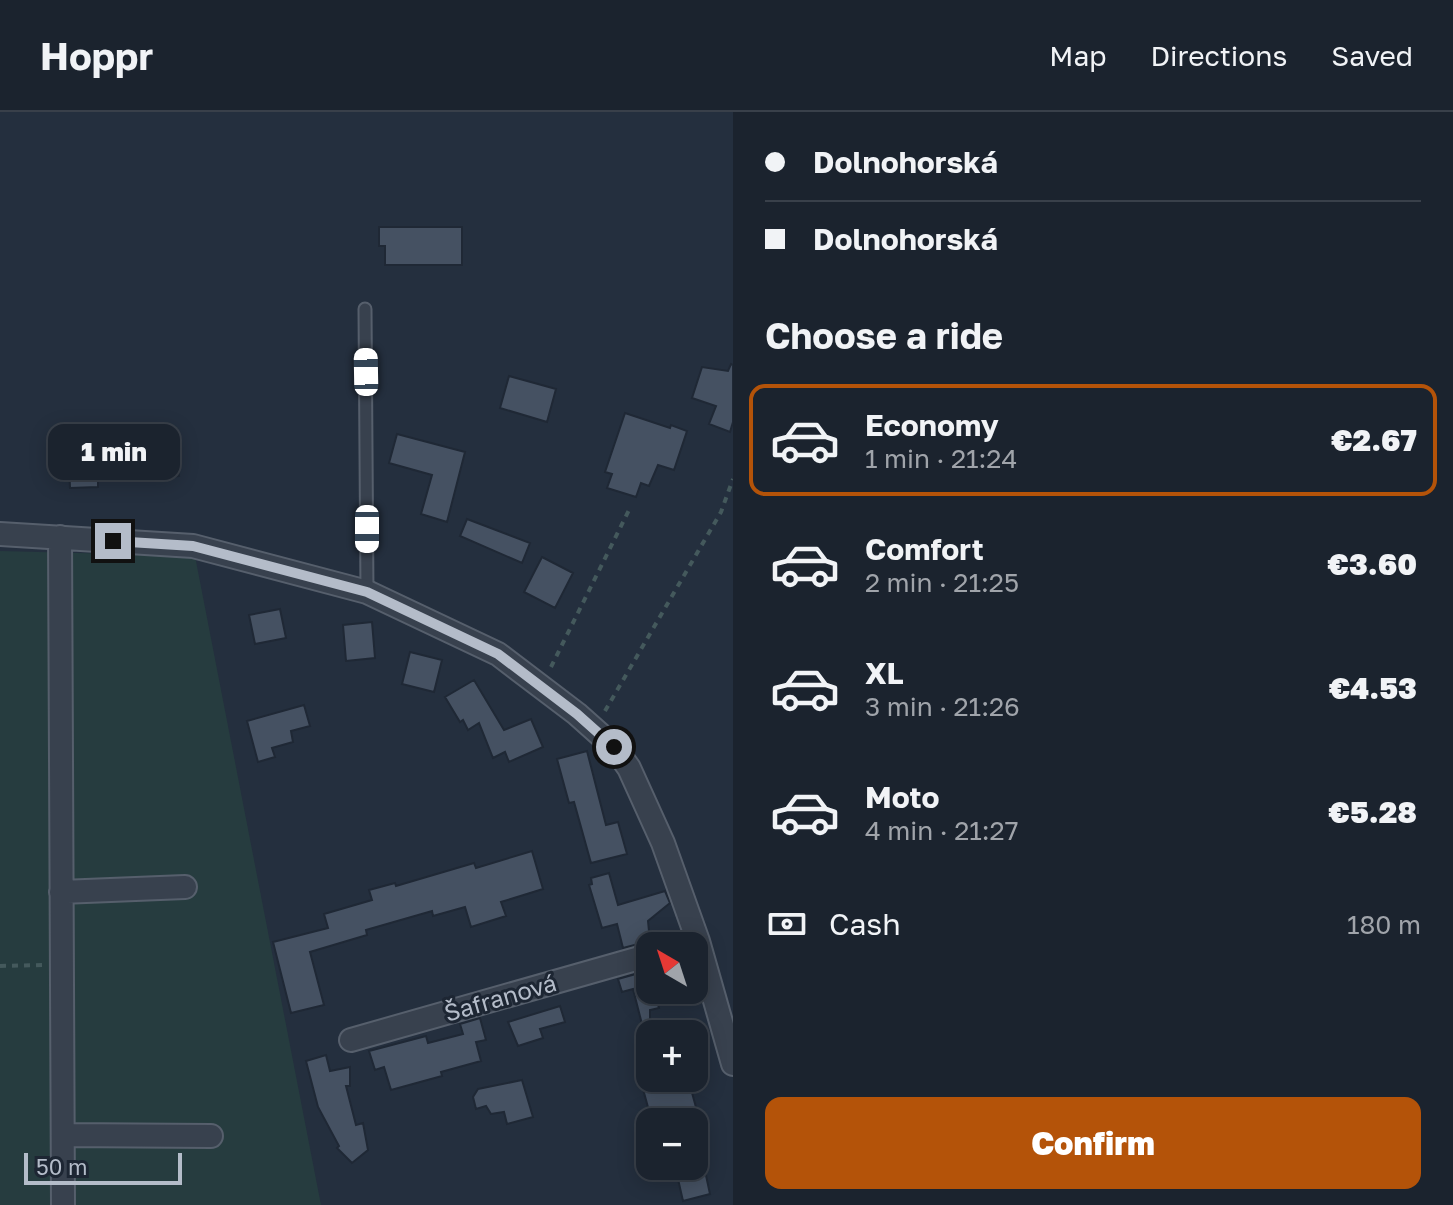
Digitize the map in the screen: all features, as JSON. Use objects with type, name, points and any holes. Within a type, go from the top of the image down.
[{"type":"street","points":[[0,534],[193,546],[367,592],[498,654],[594,729],[614,747],[629,768],[663,843],[687,932]]},
{"type":"street","points":[[60,537],[63,1205]]},
{"type":"street","points":[[61,892],[185,887]]},
{"type":"street","name":"Šafranová","points":[[351,1040],[636,959]]},
{"type":"street","points":[[708,994],[733,1064]]},
{"type":"street","points":[[63,1135],[211,1136]]},
{"type":"lane","points":[[365,309],[367,592]]},
{"type":"path","points":[[603,715],[721,512],[733,479]]},
{"type":"path","points":[[539,686],[630,508]]},
{"type":"path","points":[[0,966],[62,964]]},
{"type":"green space","points":[[0,551],[195,556],[321,1205],[0,1205]]},
{"type":"building","points":[[379,227],[462,227],[462,265],[385,265],[385,246],[379,246]]},
{"type":"building","points":[[731,364],[733,422],[730,432],[709,424],[716,406],[692,398],[702,367],[728,371]]},
{"type":"building","points":[[509,376],[556,389],[547,422],[500,408]]},
{"type":"building","points":[[625,413],[687,431],[674,470],[658,465],[649,486],[641,483],[636,497],[607,488],[612,474],[605,472]]},
{"type":"building","points":[[157,428],[159,449],[176,447],[179,476],[144,481],[98,479],[98,487],[70,488],[69,462],[127,460],[125,432]]},
{"type":"building","points":[[397,434],[465,452],[447,522],[421,514],[432,475],[389,463]]},
{"type":"building","points":[[467,519],[530,543],[522,563],[460,536]]},
{"type":"building","points":[[542,557],[573,573],[555,608],[524,592]]},
{"type":"building","points":[[280,609],[286,638],[255,644],[249,615]]},
{"type":"building","points":[[372,622],[375,658],[346,661],[343,625]]},
{"type":"building","points":[[410,652],[442,660],[434,692],[402,684]]},
{"type":"building","points":[[474,680],[504,730],[531,719],[543,747],[509,762],[505,752],[493,758],[479,723],[468,730],[445,697]]},
{"type":"building","points":[[304,705],[310,726],[291,731],[293,742],[272,748],[275,757],[258,762],[247,721]]},
{"type":"building","points":[[587,751],[606,825],[618,822],[627,854],[591,863],[574,802],[569,803],[557,759]]},
{"type":"building","points":[[532,851],[543,889],[501,902],[506,916],[471,927],[465,907],[433,916],[432,911],[366,930],[367,935],[310,952],[324,1005],[291,1013],[273,942],[328,928],[324,914],[372,900],[369,890],[395,883],[396,886],[474,863],[476,868]]},
{"type":"building","points":[[609,873],[618,905],[665,891],[670,903],[648,921],[649,932],[636,932],[636,945],[623,948],[617,924],[602,928],[589,885],[592,884],[591,878]]},
{"type":"building","points":[[636,974],[636,1001],[633,989],[622,992],[618,979]]},
{"type":"building","points":[[637,1004],[658,1004],[659,1008],[650,1010],[650,1020],[641,1020]]},
{"type":"building","points":[[560,1006],[565,1022],[540,1029],[543,1038],[518,1046],[508,1022]]},
{"type":"building","points":[[480,1018],[486,1040],[476,1042],[481,1061],[391,1090],[384,1067],[375,1070],[369,1051],[426,1036],[428,1043],[463,1034],[460,1024]]},
{"type":"building","points":[[326,1055],[330,1071],[350,1067],[350,1086],[346,1086],[356,1125],[363,1123],[368,1150],[352,1163],[337,1148],[339,1146],[318,1107],[306,1061]]},
{"type":"building","points":[[522,1080],[533,1117],[507,1124],[504,1112],[491,1114],[486,1106],[476,1109],[473,1097],[478,1089]]},
{"type":"building","points":[[644,1092],[692,1092],[696,1108],[648,1108]]},
{"type":"building","points":[[678,1180],[707,1180],[710,1194],[683,1201]]},
{"type":"route","points":[[113,541],[193,546],[367,592],[498,654],[577,714],[614,747]]}]
